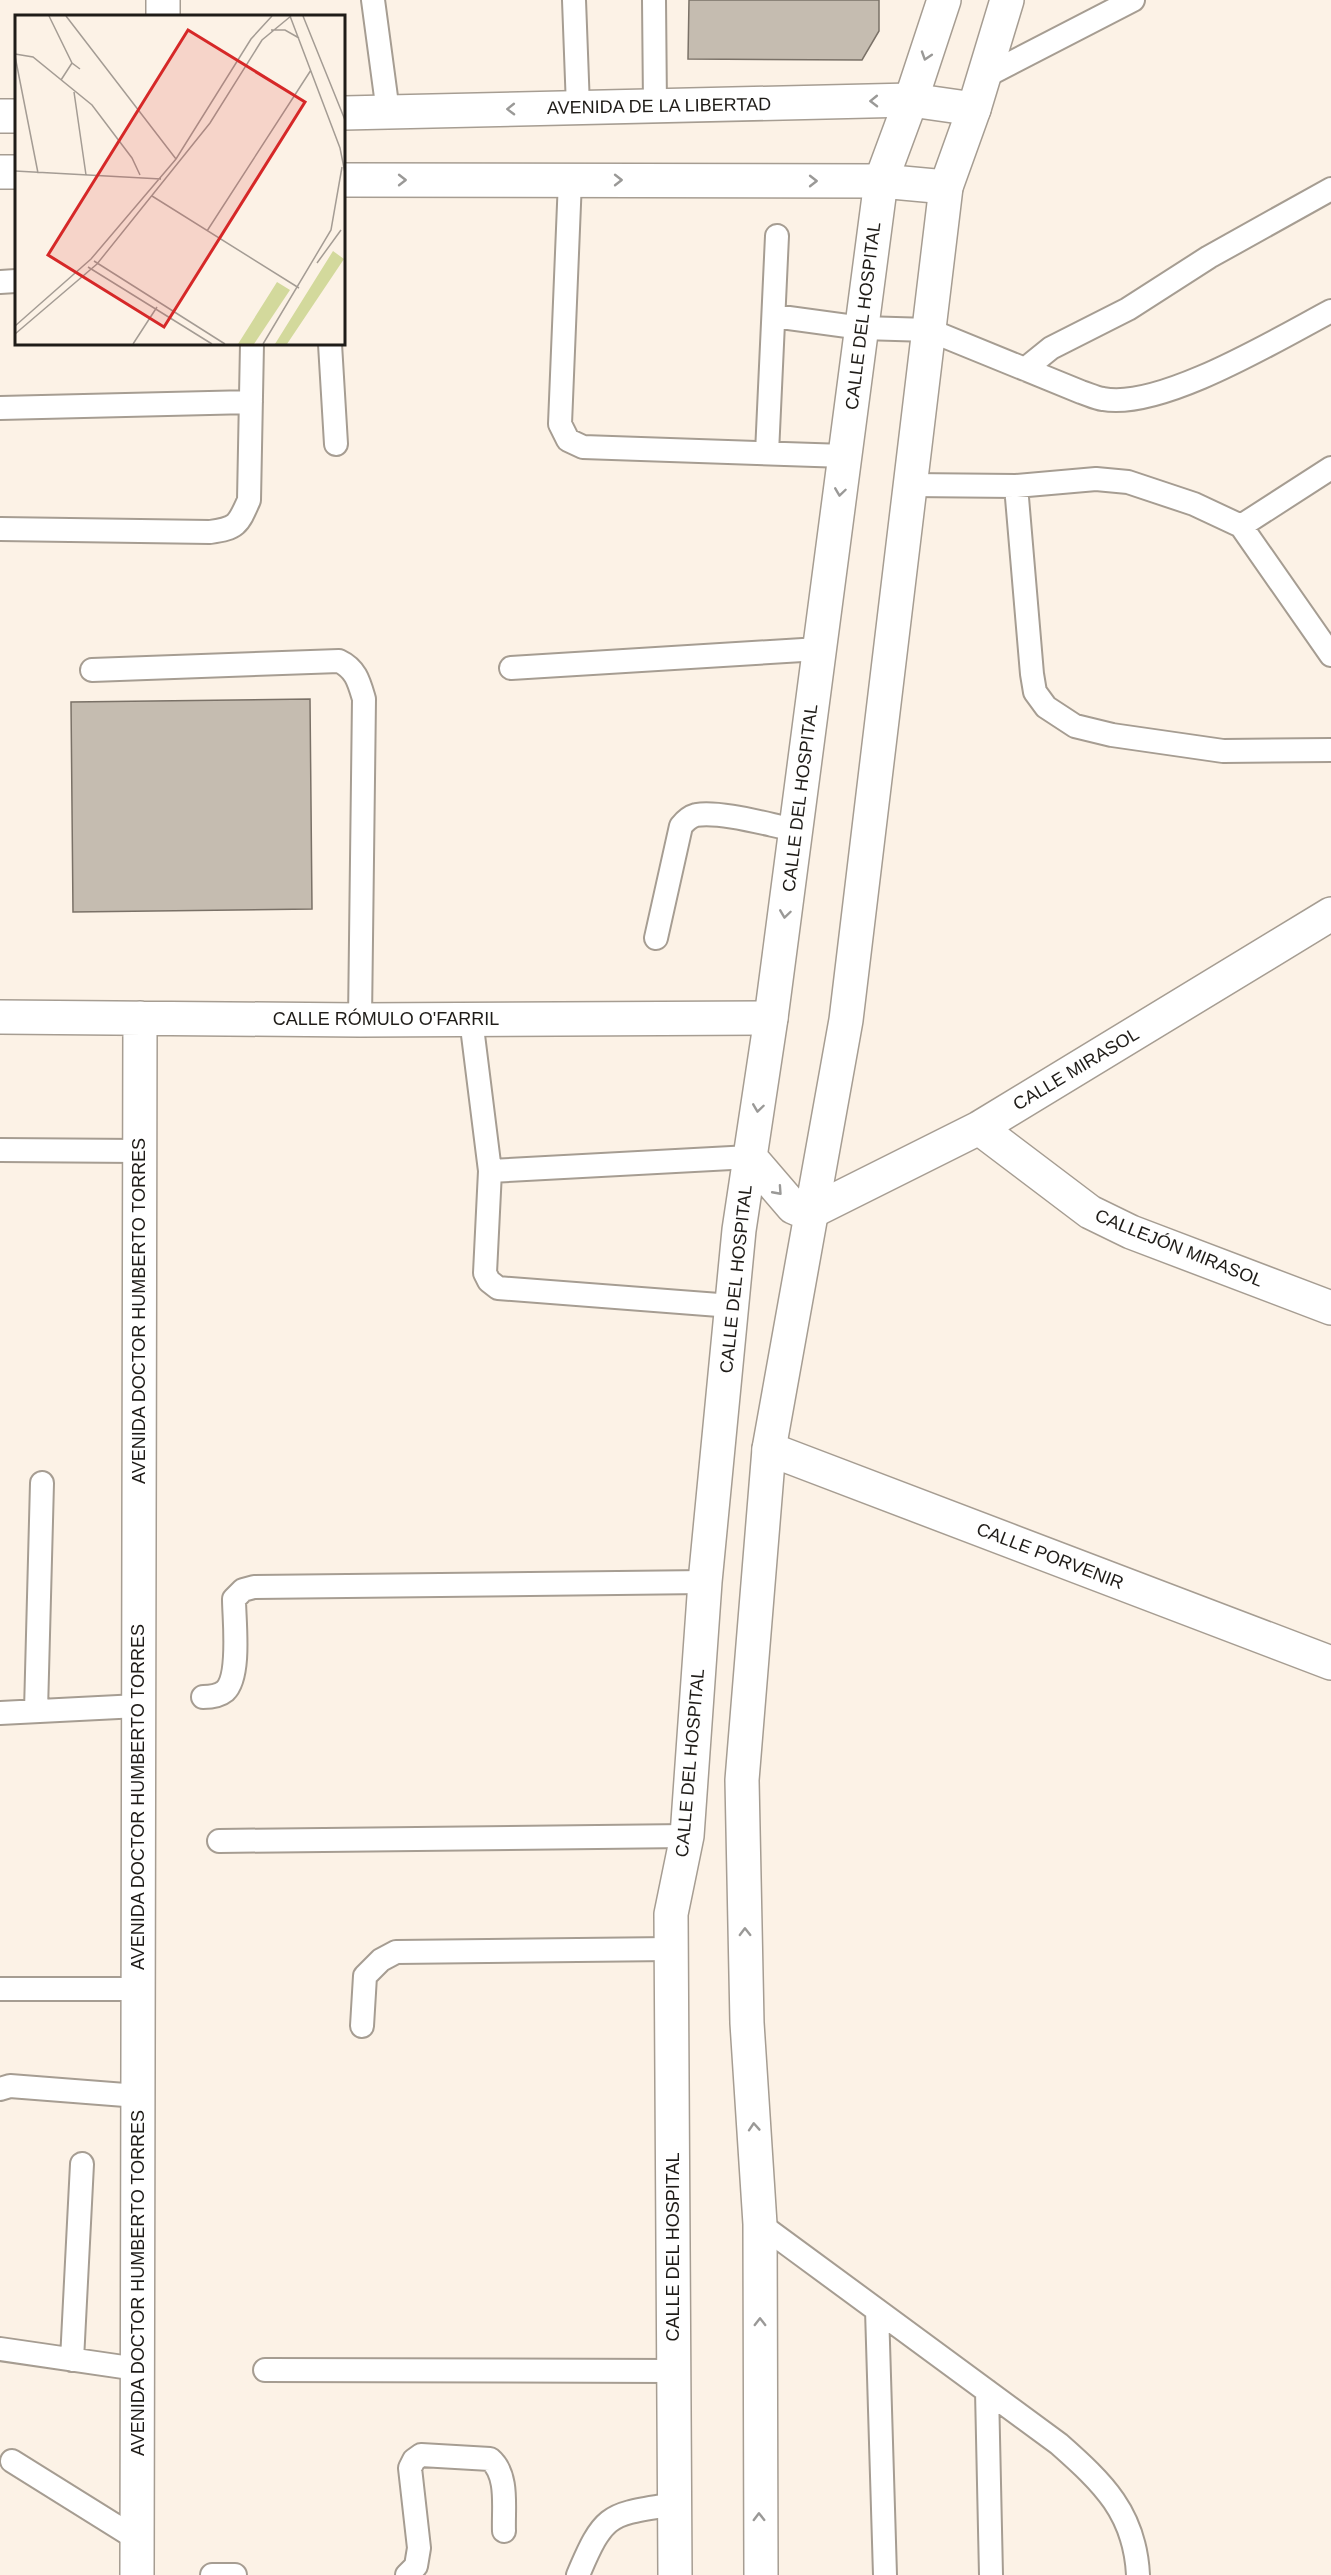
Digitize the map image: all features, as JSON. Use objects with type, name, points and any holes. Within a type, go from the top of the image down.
[{"type":"street","name":"CALLE DEL HOSPITAL","points":[[675,2575],[671,1914],[687,1836],[705,1582],[732,1306],[740,1230],[771,1018],[881,181],[944,0]]},
{"type":"street","points":[[760,2575],[760,2224],[747,2023],[742,1780],[769,1449],[846,1020],[946,187],[974,110],[1007,0]]},
{"type":"street","name":"AVENIDA DE LA LIBERTAD","points":[[345,113],[911,100],[974,110]]},
{"type":"street","points":[[345,180],[881,181],[946,187]]},
{"type":"street","name":"CALLE MIRASOL","points":[[813,1211],[979,1128],[1331,914]]},
{"type":"street","name":"CALLE RÓMULO O'FARRIL","points":[[0,1017],[360,1020],[771,1018]]},
{"type":"street","name":"AVENIDA DOCTOR HUMBERTO TORRES","points":[[137,2575],[140,1018]]},
{"type":"street","name":"CALLEJÓN MIRASOL","points":[[979,1128],[1090,1212],[1131,1232],[1331,1308]]},
{"type":"street","points":[[750,1157],[793,1207],[813,1211]]},
{"type":"street","name":"CALLE PORVENIR","points":[[769,1449],[1331,1663]]},
{"type":"lane","points":[[373,0],[387,112]]},
{"type":"lane","points":[[574,0],[578,107]]},
{"type":"lane","points":[[654,0],[655,105]]},
{"type":"lane","points":[[984,76],[1133,0]]},
{"type":"lane","points":[[570,180],[560,424],[568,440],[583,447],[845,456]]},
{"type":"lane","points":[[1025,369],[1051,348],[1128,309],[1209,257],[1331,189]]},
{"type":"lane","points":[[767,453],[777,236]]},
{"type":"lane","points":[[0,282],[15,281]]},
{"type":"lane","points":[[774,316],[862,328],[929,330],[1102,399],[1136,397],[1158,392],[1214,372],[1331,311]]},
{"type":"lane","points":[[0,529],[210,532],[231,529],[242,517],[249,500],[252,345]]},
{"type":"lane","points":[[330,345],[336,444]]},
{"type":"lane","points":[[0,408],[251,402]]},
{"type":"lane","points":[[1241,526],[1331,468]]},
{"type":"lane","points":[[910,485],[1016,486],[1096,479],[1128,482],[1194,504],[1241,526],[1331,655]]},
{"type":"lane","points":[[1016,486],[1032,674],[1035,692],[1046,707],[1075,726],[1112,735],[1223,751],[1331,750]]},
{"type":"lane","points":[[511,668],[819,649]]},
{"type":"lane","points":[[92,670],[339,661],[349,666],[357,676],[364,699],[360,1020]]},
{"type":"lane","points":[[656,938],[681,826],[687,818],[696,815],[715,815],[796,830]]},
{"type":"lane","points":[[471,1019],[490,1171],[486,1273],[489,1281],[498,1288],[732,1306]]},
{"type":"lane","points":[[0,1150],[140,1151]]},
{"type":"lane","points":[[490,1171],[750,1157]]},
{"type":"lane","points":[[36,1711],[42,1483]]},
{"type":"lane","points":[[204,1698],[216,1696],[226,1690],[234,1676],[234,1599],[243,1590],[254,1587],[705,1582]]},
{"type":"lane","points":[[0,1713],[138,1706]]},
{"type":"lane","points":[[219,1841],[687,1836]]},
{"type":"lane","points":[[362,2026],[365,1976],[381,1960],[396,1952],[671,1949]]},
{"type":"lane","points":[[0,1989],[138,1989]]},
{"type":"lane","points":[[0,2089],[10,2086],[138,2096]]},
{"type":"lane","points":[[72,2360],[82,2164]]},
{"type":"lane","points":[[760,2224],[1059,2444],[1094,2475],[1124,2515],[1137,2560],[1138,2575]]},
{"type":"lane","points":[[877,2310],[885,2575]]},
{"type":"lane","points":[[0,2349],[137,2369]]},
{"type":"lane","points":[[265,2370],[674,2371]]},
{"type":"lane","points":[[987,2391],[991,2575]]},
{"type":"lane","points":[[407,2575],[416,2566],[419,2548],[410,2468],[414,2460],[421,2455],[490,2459],[496,2464],[503,2483],[504,2531]]},
{"type":"lane","points":[[12,2461],[137,2539]]},
{"type":"lane","points":[[578,2575],[594,2537],[607,2522],[620,2513],[675,2504]]},
{"type":"lane","points":[[212,2575],[235,2575]]},
{"type":"building","points":[[689,0],[879,0],[879,31],[862,60],[688,59]]},
{"type":"building","points":[[310,699],[312,909],[73,912],[71,702]]}]
